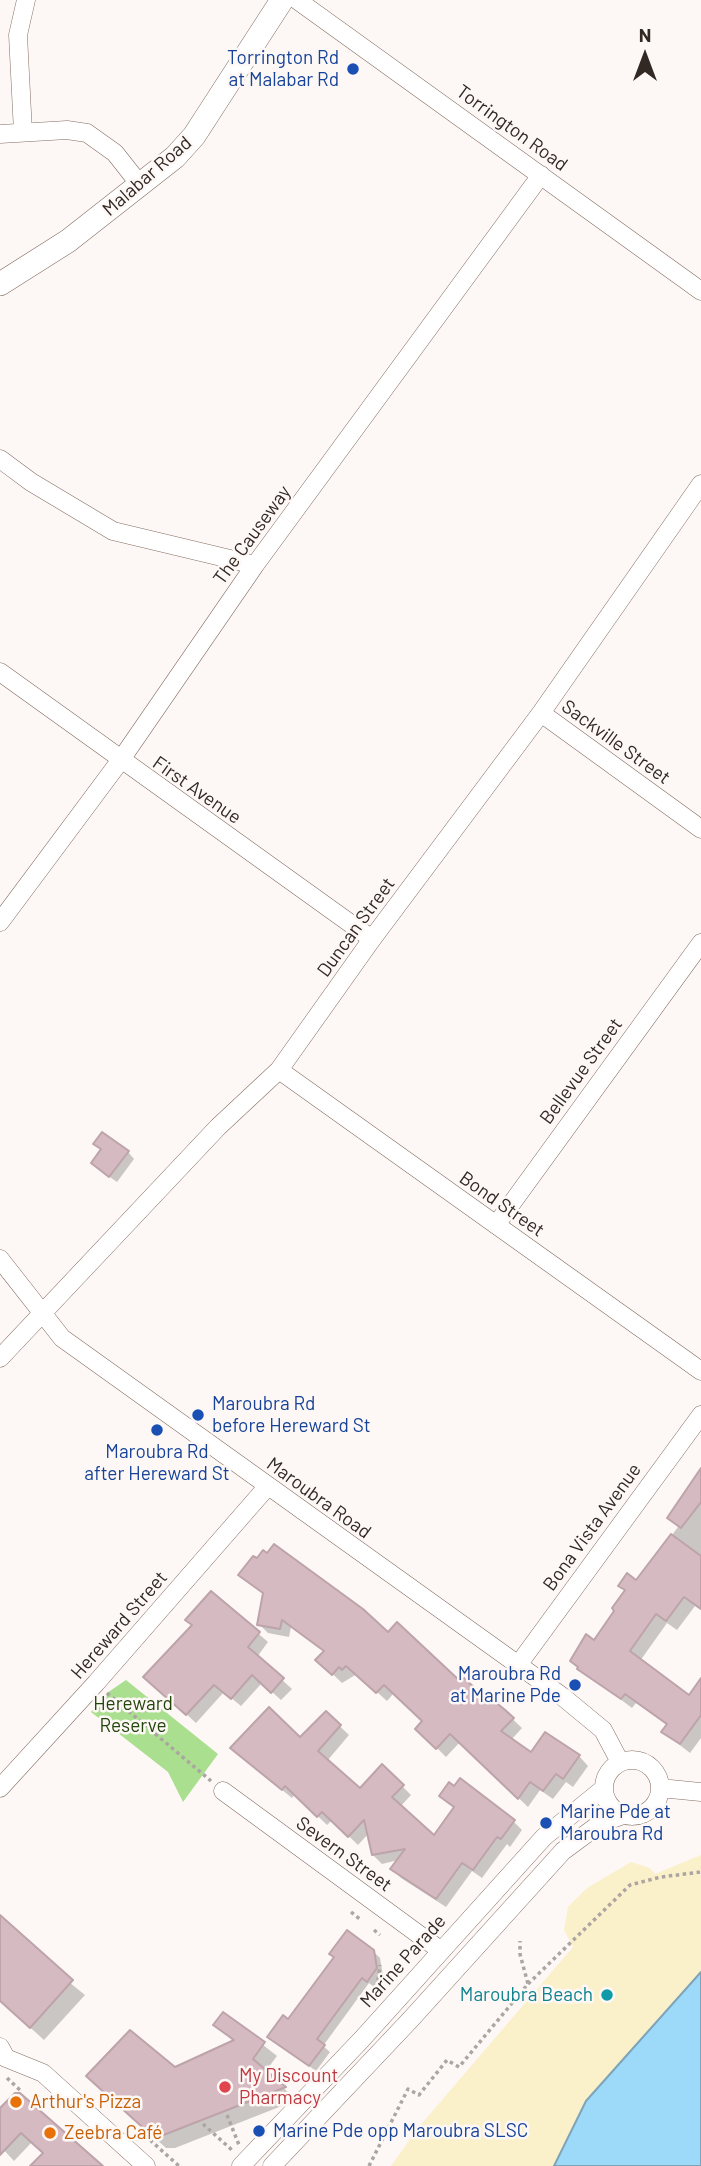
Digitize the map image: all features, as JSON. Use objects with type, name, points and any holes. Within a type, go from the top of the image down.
[{"type":"main road","name":"Malabar Road","points":[[0,284],[68,241],[141,186],[194,136],[282,0]]},
{"type":"street","points":[[23,132],[18,35],[26,0]]},
{"type":"street","name":"Torrington Road","points":[[297,0],[701,291]]},
{"type":"street","points":[[0,134],[67,130],[87,133],[115,153],[141,186]]},
{"type":"street","name":"The Causeway","points":[[0,922],[120,761],[256,565],[541,175]]},
{"type":"street","points":[[0,459],[31,482],[113,531],[256,565]]},
{"type":"street","name":"Duncan Street","points":[[0,1358],[218,1127],[279,1070],[699,492]]},
{"type":"street","name":"First Avenue","points":[[0,672],[120,761],[372,939]]},
{"type":"street","name":"Sackville Street","points":[[541,713],[701,829]]},
{"type":"street","name":"Bellevue Street","points":[[496,1225],[701,943]]},
{"type":"street","name":"Bond Street","points":[[279,1070],[701,1371]]},
{"type":"street","name":"Maroubra Road","points":[[0,1259],[62,1338],[518,1665],[603,1730],[621,1762]]},
{"type":"street","name":"Bona Vista Avenue","points":[[518,1665],[701,1415]]},
{"type":"street","name":"Hereward Street","points":[[0,1788],[96,1683],[267,1487]]},
{"type":"street","points":[[272,2166],[411,2020],[563,1851],[601,1823],[624,1815],[641,1815],[655,1805],[660,1788],[654,1771],[639,1760],[621,1762],[607,1773],[603,1789],[609,1805],[624,1815]]},
{"type":"street","points":[[660,1788],[701,1791]]},
{"type":"street","name":"Marine Parade","points":[[237,2158],[353,2049],[544,1837],[603,1789]]},
{"type":"street","name":"Severn Street","points":[[223,1791],[440,1950]]},
{"type":"street","points":[[2,2063],[43,2073],[146,2166]]},
{"type":"path","points":[[96,1683],[223,1791]]},
{"type":"path","points":[[369,2166],[408,2089],[419,2095],[447,2060],[459,2067],[528,1984],[630,1885],[661,1877],[701,1872]]},
{"type":"path","points":[[351,1912],[361,1920]]},
{"type":"path","points":[[374,1930],[380,1935]]},
{"type":"path","points":[[520,1941],[520,1954],[528,1984]]},
{"type":"path","points":[[378,1980],[380,1965]]},
{"type":"path","points":[[2,2063],[21,2091]]},
{"type":"path","points":[[265,2101],[271,2098]]},
{"type":"path","points":[[227,2115],[239,2145]]},
{"type":"path","points":[[203,2124],[237,2158]]},
{"type":"path","points":[[150,2140],[178,2166]]},
{"type":"green space","name":"Hereward Reserve","points":[[126,1680],[218,1754],[183,1802],[168,1772],[91,1712],[107,1693]]},
{"type":"sand","name":"Maroubra Beach","points":[[701,1855],[701,1972],[586,2101],[554,2166],[391,2166],[418,2128],[573,1947],[564,1930],[568,1907],[587,1888],[631,1862],[650,1868],[655,1874]]},
{"type":"water","points":[[701,1972],[701,2166],[554,2166],[586,2101]]},
{"type":"building","points":[[102,1132],[129,1151],[109,1177],[91,1163],[101,1149],[93,1144]]},
{"type":"building","points":[[701,1468],[701,1502],[681,1528],[667,1518]]},
{"type":"building","points":[[671,1534],[701,1556],[701,1609],[684,1597],[666,1621],[656,1614],[630,1651],[689,1695],[701,1678],[701,1715],[680,1744],[661,1732],[667,1724],[625,1694],[621,1699],[577,1669],[570,1661],[586,1634],[594,1640],[614,1611],[612,1608],[625,1590],[618,1586],[627,1573],[636,1580]]},
{"type":"building","points":[[274,1544],[363,1609],[388,1632],[397,1622],[460,1681],[464,1678],[492,1704],[494,1701],[514,1718],[501,1731],[531,1752],[545,1732],[580,1755],[563,1779],[556,1774],[543,1791],[530,1782],[518,1799],[450,1734],[436,1749],[415,1729],[422,1721],[384,1685],[376,1693],[346,1666],[342,1670],[339,1667],[332,1675],[315,1660],[324,1651],[282,1620],[280,1629],[257,1625],[263,1593],[238,1575],[253,1556],[257,1558],[263,1550],[267,1553]]},
{"type":"building","points":[[211,1591],[260,1632],[248,1647],[284,1678],[271,1693],[252,1675],[231,1699],[214,1685],[186,1715],[143,1677],[192,1625],[185,1620]]},
{"type":"building","points":[[269,1707],[300,1737],[326,1711],[341,1725],[318,1751],[360,1788],[382,1764],[404,1785],[392,1797],[434,1835],[454,1807],[439,1796],[449,1782],[454,1786],[460,1778],[515,1820],[501,1839],[497,1837],[473,1870],[462,1863],[436,1899],[390,1869],[405,1849],[372,1855],[364,1820],[348,1837],[322,1812],[317,1817],[285,1786],[282,1790],[230,1748]]},
{"type":"building","points":[[0,1915],[73,1980],[30,2028],[0,2001]]},
{"type":"building","points":[[347,1930],[374,1950],[377,1968],[367,1982],[362,1978],[317,2039],[325,2045],[309,2066],[267,2037],[283,2015],[288,2019],[334,1957],[329,1954]]},
{"type":"building","points":[[223,2012],[265,2042],[253,2059],[286,2087],[161,2136],[151,2135],[86,2076],[130,2030],[175,2067],[234,2040],[213,2025]]},
{"type":"building","points":[[15,2093],[20,2093],[103,2166],[30,2166],[43,2153],[21,2133],[0,2155],[0,2108]]},
{"type":"place","name":"Torrington Rd at Malabar Rd","points":[[353,69]]},
{"type":"place","name":"Maroubra Rd before Hereward St","points":[[198,1415]]},
{"type":"place","name":"Maroubra Rd after Hereward St","points":[[157,1430]]},
{"type":"place","name":"Maroubra Rd at Marine Pde","points":[[575,1685]]},
{"type":"place","name":"Marine Pde at Maroubra Rd","points":[[546,1823]]},
{"type":"place","name":"Maroubra Beach","points":[[607,1995]]},
{"type":"place","name":"My Discount Pharmacy","points":[[225,2087]]},
{"type":"place","name":"Arthur's Pizza","points":[[16,2102]]},
{"type":"place","name":"Marine Pde opp Maroubra SLSC","points":[[259,2131]]},
{"type":"place","name":"Zeebra Café","points":[[50,2133]]}]
